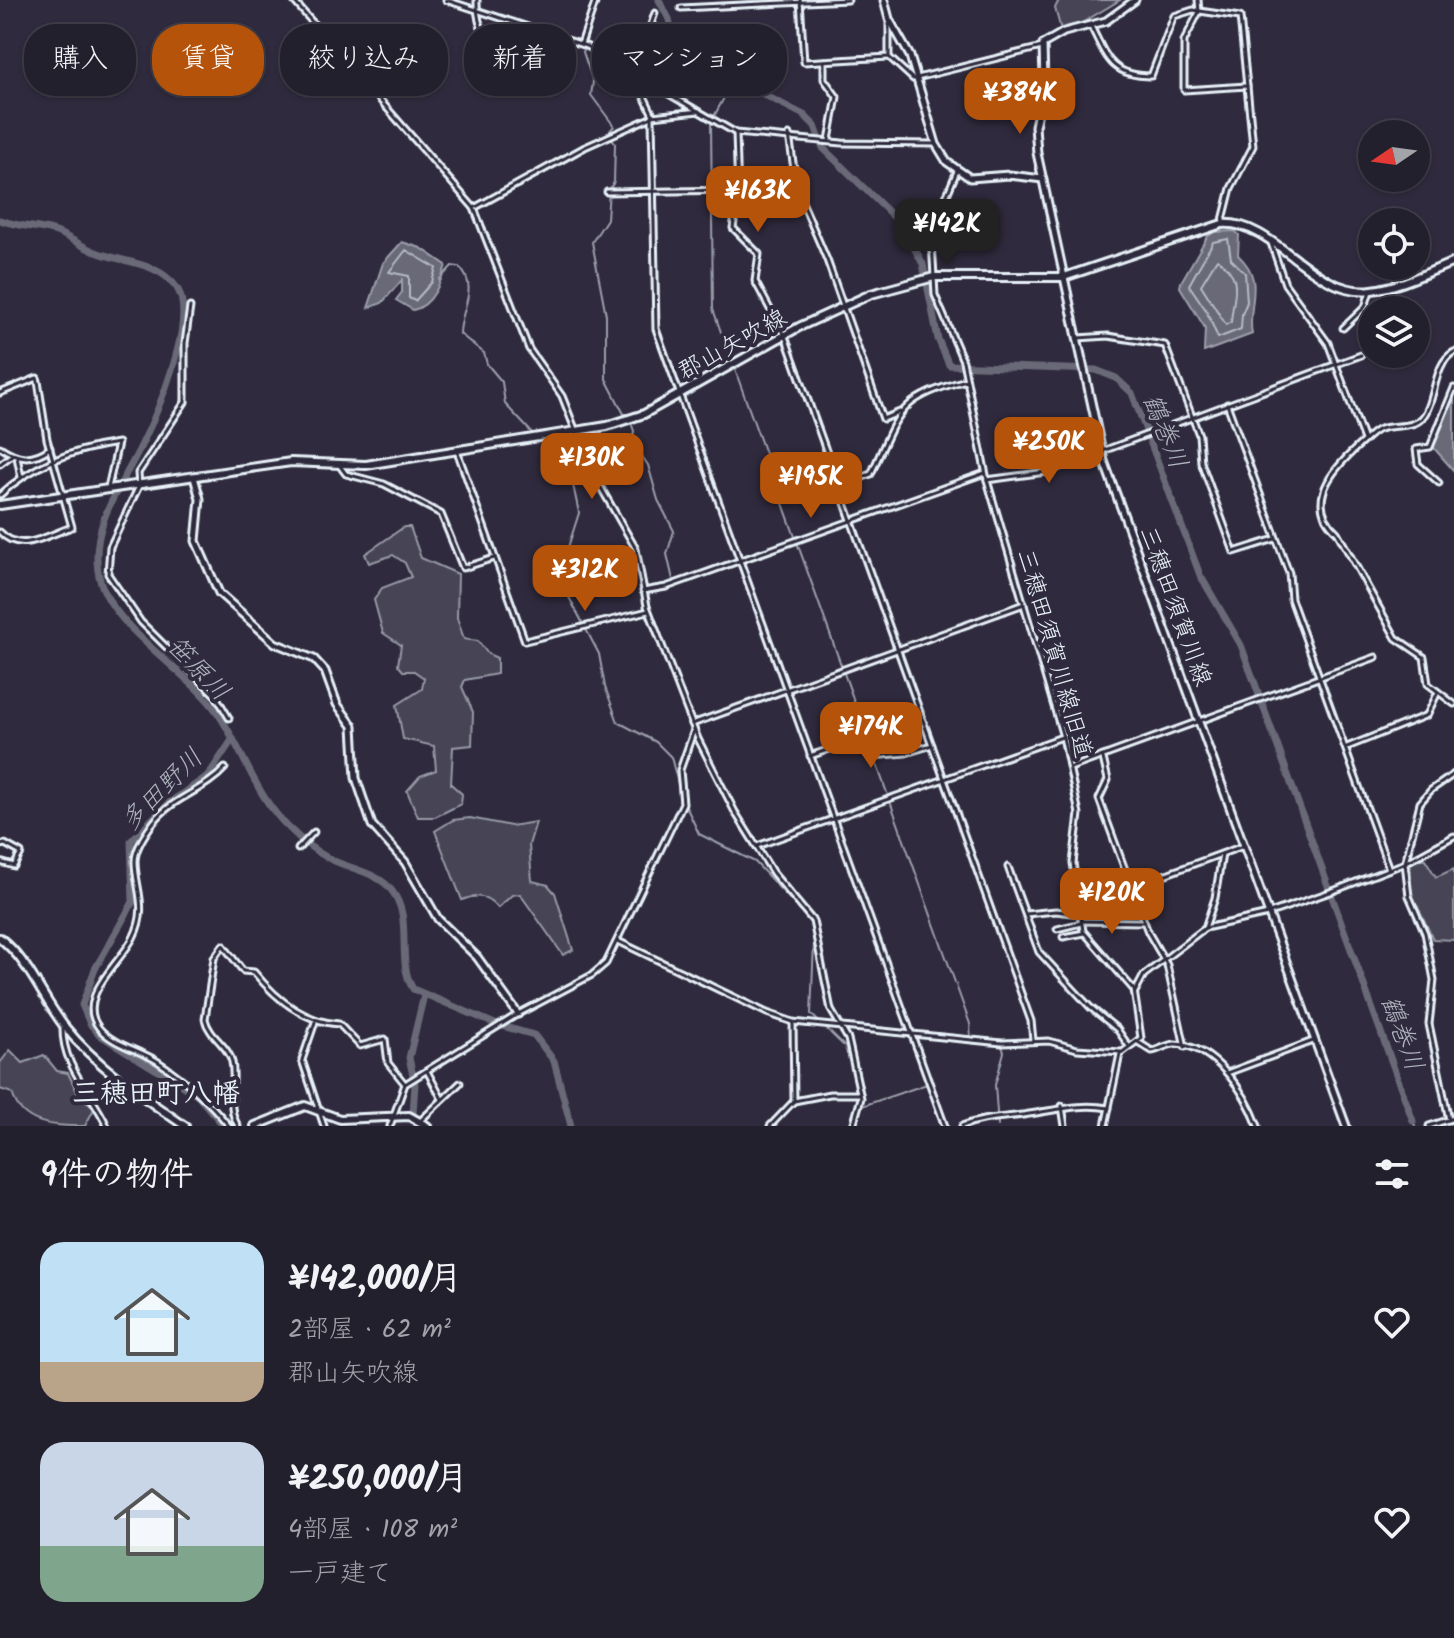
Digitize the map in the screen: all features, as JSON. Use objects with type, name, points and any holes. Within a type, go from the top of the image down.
[{"type":"main road","points":[[884,0],[889,19],[910,56],[936,144],[957,171],[981,180],[1009,175],[1043,179]]},
{"type":"main road","points":[[1042,47],[1057,34],[1112,18],[1135,0]]},
{"type":"main road","name":"三穂田須賀川線","points":[[1042,47],[1044,84],[1035,137],[1101,449],[1346,1126]]},
{"type":"main road","points":[[1222,224],[1249,228],[1336,284],[1370,291],[1454,262]]},
{"type":"main road","name":"郡山矢吹線","points":[[0,505],[291,462],[340,466],[457,451],[632,419],[844,305],[927,279],[1064,277],[1222,224]]},
{"type":"main road","points":[[194,477],[200,499],[196,541],[220,596],[275,643],[314,659],[325,671],[337,704],[353,726],[356,778],[371,824],[405,862],[438,919],[477,957],[518,1014]]},
{"type":"main road","points":[[0,938],[24,961],[63,1025],[90,1053],[185,1126]]},
{"type":"main road","points":[[255,1126],[305,1106],[340,1119],[409,1116],[422,1122]]},
{"type":"street","points":[[293,0],[474,208],[529,349],[562,396],[601,490],[636,549],[649,610],[694,730],[735,812],[778,880],[814,923],[831,1010],[848,1039],[860,1094],[853,1126]]},
{"type":"street","points":[[446,0],[581,44],[592,51]]},
{"type":"street","points":[[477,0],[480,24]]},
{"type":"street","points":[[581,44],[596,0]]},
{"type":"street","points":[[681,8],[848,0]]},
{"type":"street","points":[[1198,0],[1200,10],[1184,41],[1184,90],[1247,86]]},
{"type":"street","points":[[800,1],[804,62],[889,57],[917,79],[1042,47]]},
{"type":"street","points":[[1091,26],[1115,68],[1124,74],[1151,76],[1158,65],[1170,20],[1179,13],[1200,10],[1240,17],[1253,146],[1231,188],[1222,224]]},
{"type":"street","points":[[652,24],[655,13]]},
{"type":"street","points":[[889,19],[889,57]]},
{"type":"street","points":[[824,61],[824,79],[837,97],[829,140]]},
{"type":"street","points":[[643,96],[652,116],[654,322],[945,1126]]},
{"type":"street","points":[[678,96],[736,133],[936,144]]},
{"type":"street","points":[[474,208],[585,147],[652,116],[699,111]]},
{"type":"street","points":[[736,133],[738,190],[733,228],[759,254],[755,281],[784,336],[852,520],[1031,1021],[1033,1040]]},
{"type":"street","points":[[789,135],[797,190],[844,305],[883,419],[900,412],[931,390],[966,380]]},
{"type":"street","name":"三穂田須賀川線旧道","points":[[957,171],[931,223],[927,279],[963,361],[985,473],[1063,737],[1080,822],[1073,863],[1084,933],[1135,992]]},
{"type":"street","points":[[607,192],[738,190]]},
{"type":"street","points":[[1271,243],[1285,284],[1322,332],[1365,441]]},
{"type":"street","points":[[1343,328],[1365,307],[1370,291]]},
{"type":"street","points":[[190,307],[183,362],[186,397],[141,467],[138,486],[110,547],[108,574],[141,622],[216,696],[229,718]]},
{"type":"street","points":[[1076,338],[1108,336],[1163,343],[1199,435],[1201,462],[1234,552],[1275,539]]},
{"type":"street","points":[[1454,352],[1445,359],[1422,418],[1413,424],[1377,429],[1339,462],[1323,496],[1323,511],[1396,638],[1424,657],[1427,683],[1454,704]]},
{"type":"street","points":[[987,480],[1039,475],[1101,449],[1358,356]]},
{"type":"street","points":[[0,393],[37,378],[50,448],[72,527],[53,536],[18,542],[8,540],[0,532]]},
{"type":"street","points":[[1439,483],[1418,464],[1416,449],[1430,447],[1454,388]]},
{"type":"street","points":[[1227,404],[1291,578],[1291,599],[1389,869]]},
{"type":"street","points":[[839,486],[871,474],[900,412]]},
{"type":"street","points":[[0,495],[21,477],[55,460],[77,451],[118,443],[108,491]]},
{"type":"street","points":[[0,447],[15,456],[36,457],[50,448]]},
{"type":"street","points":[[457,451],[527,641],[649,610]]},
{"type":"street","points":[[0,464],[15,456]]},
{"type":"street","points":[[15,456],[21,477]]},
{"type":"street","points":[[340,466],[346,474],[384,484],[443,516],[463,568],[494,558]]},
{"type":"street","points":[[643,591],[985,473]]},
{"type":"street","points":[[692,724],[1024,604]]},
{"type":"street","points":[[1070,768],[1376,657]]},
{"type":"street","points":[[1346,748],[1427,715],[1438,692]]},
{"type":"street","points":[[390,1126],[407,1083],[518,1014],[592,975],[606,963],[683,803],[680,770],[694,730]]},
{"type":"street","points":[[757,846],[1063,737]]},
{"type":"street","points":[[810,756],[861,738],[871,756],[906,753],[932,745]]},
{"type":"street","points":[[1102,757],[1108,780],[1099,799],[1144,922],[1164,960],[1185,1047]]},
{"type":"street","points":[[225,768],[163,811],[137,849],[135,862],[142,893],[136,931],[95,993],[91,1011],[98,1027],[108,1036],[157,1061],[198,1094],[229,1126]]},
{"type":"street","points":[[1430,1126],[1451,1119],[1429,1024],[1434,980],[1425,933],[1409,896],[1405,863],[1419,806],[1427,793],[1454,774]]},
{"type":"street","points":[[298,849],[314,832]]},
{"type":"street","points":[[618,941],[767,1013],[793,1022],[1002,1043],[1033,1040],[1077,1049],[1121,1052],[1138,1042],[1141,1036],[1135,992],[1143,976],[1205,928],[1267,914],[1333,891],[1405,863],[1454,836]]},
{"type":"street","points":[[0,845],[5,844],[21,853],[14,866],[0,862]]},
{"type":"street","points":[[1131,887],[1243,846]]},
{"type":"street","points":[[1205,928],[1215,898],[1222,854]]},
{"type":"street","points":[[1008,867],[1039,952],[1090,1007],[1117,1029],[1129,1046]]},
{"type":"street","points":[[1026,914],[1056,911],[1080,914]]},
{"type":"street","points":[[1057,929],[1081,922],[1144,922]]},
{"type":"street","points":[[1063,937],[1084,933]]},
{"type":"street","points":[[238,1126],[230,1107],[233,1064],[207,1028],[205,1019],[218,949],[225,946],[243,971],[254,972],[267,990],[315,1022],[339,1024],[360,1046],[385,1039],[390,1068],[407,1083]]},
{"type":"street","points":[[315,1022],[302,1060],[324,1126]]},
{"type":"street","points":[[793,1022],[794,1101]]},
{"type":"street","points":[[63,1025],[66,1048],[82,1088],[107,1126]]},
{"type":"street","points":[[1227,1073],[1315,1041]]},
{"type":"street","points":[[1138,1042],[1152,1051],[1174,1043],[1210,1057],[1227,1073],[1251,1108],[1258,1126]]},
{"type":"street","points":[[1105,1126],[1121,1052]]},
{"type":"street","points":[[427,1071],[442,1099]]},
{"type":"street","points":[[422,1122],[460,1083]]},
{"type":"street","points":[[770,1126],[794,1101],[830,1094],[860,1094]]},
{"type":"street","points":[[962,1126],[981,1119],[1062,1106],[1109,1108]]},
{"type":"street","points":[[1062,1106],[1065,1126]]},
{"type":"shaded area","points":[[1059,0],[1120,0],[1075,27],[1061,30],[1055,8]]},
{"type":"shaded area","points":[[404,527],[410,527],[421,558],[458,574],[457,618],[464,639],[478,641],[488,654],[497,658],[497,674],[465,680],[462,687],[473,712],[472,745],[453,747],[451,784],[462,794],[461,804],[435,817],[418,817],[407,791],[420,776],[436,770],[434,746],[403,739],[397,705],[422,689],[424,678],[414,671],[403,671],[398,665],[401,645],[383,633],[374,600],[382,588],[411,577],[405,563],[393,555],[369,563],[365,554]]},
{"type":"shaded area","points":[[470,818],[511,826],[536,822],[529,845],[532,881],[548,885],[555,893],[573,950],[563,955],[520,894],[512,895],[498,908],[482,897],[462,900],[435,831],[453,820]]},
{"type":"shaded area","points":[[1425,859],[1436,877],[1454,869],[1454,940],[1433,939],[1411,892],[1410,864]]},
{"type":"shaded area","points":[[10,1050],[23,1063],[44,1055],[57,1071],[68,1073],[77,1092],[94,1109],[85,1126],[51,1124],[31,1118],[23,1112],[12,1093],[0,1089],[0,1063]]},
{"type":"water","points":[[1235,231],[1239,235],[1238,255],[1247,265],[1254,284],[1252,334],[1204,352],[1205,328],[1180,287],[1181,282],[1207,237],[1214,232]]},
{"type":"water","points":[[402,242],[421,248],[446,265],[439,285],[426,304],[413,310],[396,300],[402,292],[402,280],[382,303],[368,308],[383,263]]},
{"type":"water","points":[[1454,394],[1454,471],[1433,447]]},
{"type":"waterway","points":[[598,0],[583,52],[593,82],[591,95],[614,126],[609,132],[615,144],[614,182],[609,190],[607,219],[592,242],[606,315],[606,379],[624,414],[628,414],[634,431],[632,442],[648,465],[658,500],[674,531],[667,554],[673,580]]},
{"type":"waterway","name":"鶴巻川","points":[[659,0],[669,19],[674,45],[694,69],[710,78],[737,81],[804,115],[815,126],[823,148],[901,224],[923,264],[938,339],[949,365],[1096,370],[1116,378],[1132,393],[1200,575],[1241,645],[1413,1121]]},
{"type":"waterway","points":[[725,96],[711,122],[713,309],[731,361]]},
{"type":"waterway","name":"笹原川","points":[[0,220],[53,231],[96,252],[150,268],[169,279],[177,288],[182,303],[182,322],[172,368],[147,433],[109,507],[99,538],[98,571],[104,591],[131,628],[217,712],[259,788],[290,829],[323,855],[379,879],[392,891],[402,914],[405,965],[413,989],[495,1024],[534,1035],[554,1061],[571,1126]]},
{"type":"waterway","points":[[439,280],[452,266],[459,267],[465,275],[469,291],[460,334],[484,353],[487,364],[502,382],[505,404],[534,435]]},
{"type":"waterway","points":[[734,367],[970,1024],[971,1043],[1002,1046],[1004,1052],[995,1085],[998,1126]]},
{"type":"waterway","points":[[539,439],[563,438],[579,513],[563,563],[561,582],[599,654],[605,687],[618,722],[656,742],[671,757],[681,795]]},
{"type":"waterway","name":"多田野川","points":[[224,1126],[197,1095],[100,1035],[90,1024],[82,1005],[95,969],[133,902],[131,841],[166,805],[208,776],[232,740]]},
{"type":"waterway","points":[[685,804],[699,834],[755,862],[811,922],[814,942],[811,1014],[845,1047],[860,1094]]},
{"type":"waterway","points":[[419,1126],[413,1114],[415,1084],[409,1058],[424,995]]},
{"type":"waterway","points":[[862,1099],[862,1106],[927,1084],[941,1126]]},
{"type":"waterway","name":"鶴巻川","points":[[1413,1121],[1415,1126]]},
{"type":"district","name":"三穂田町八幡","points":[[156,1092]]}]
